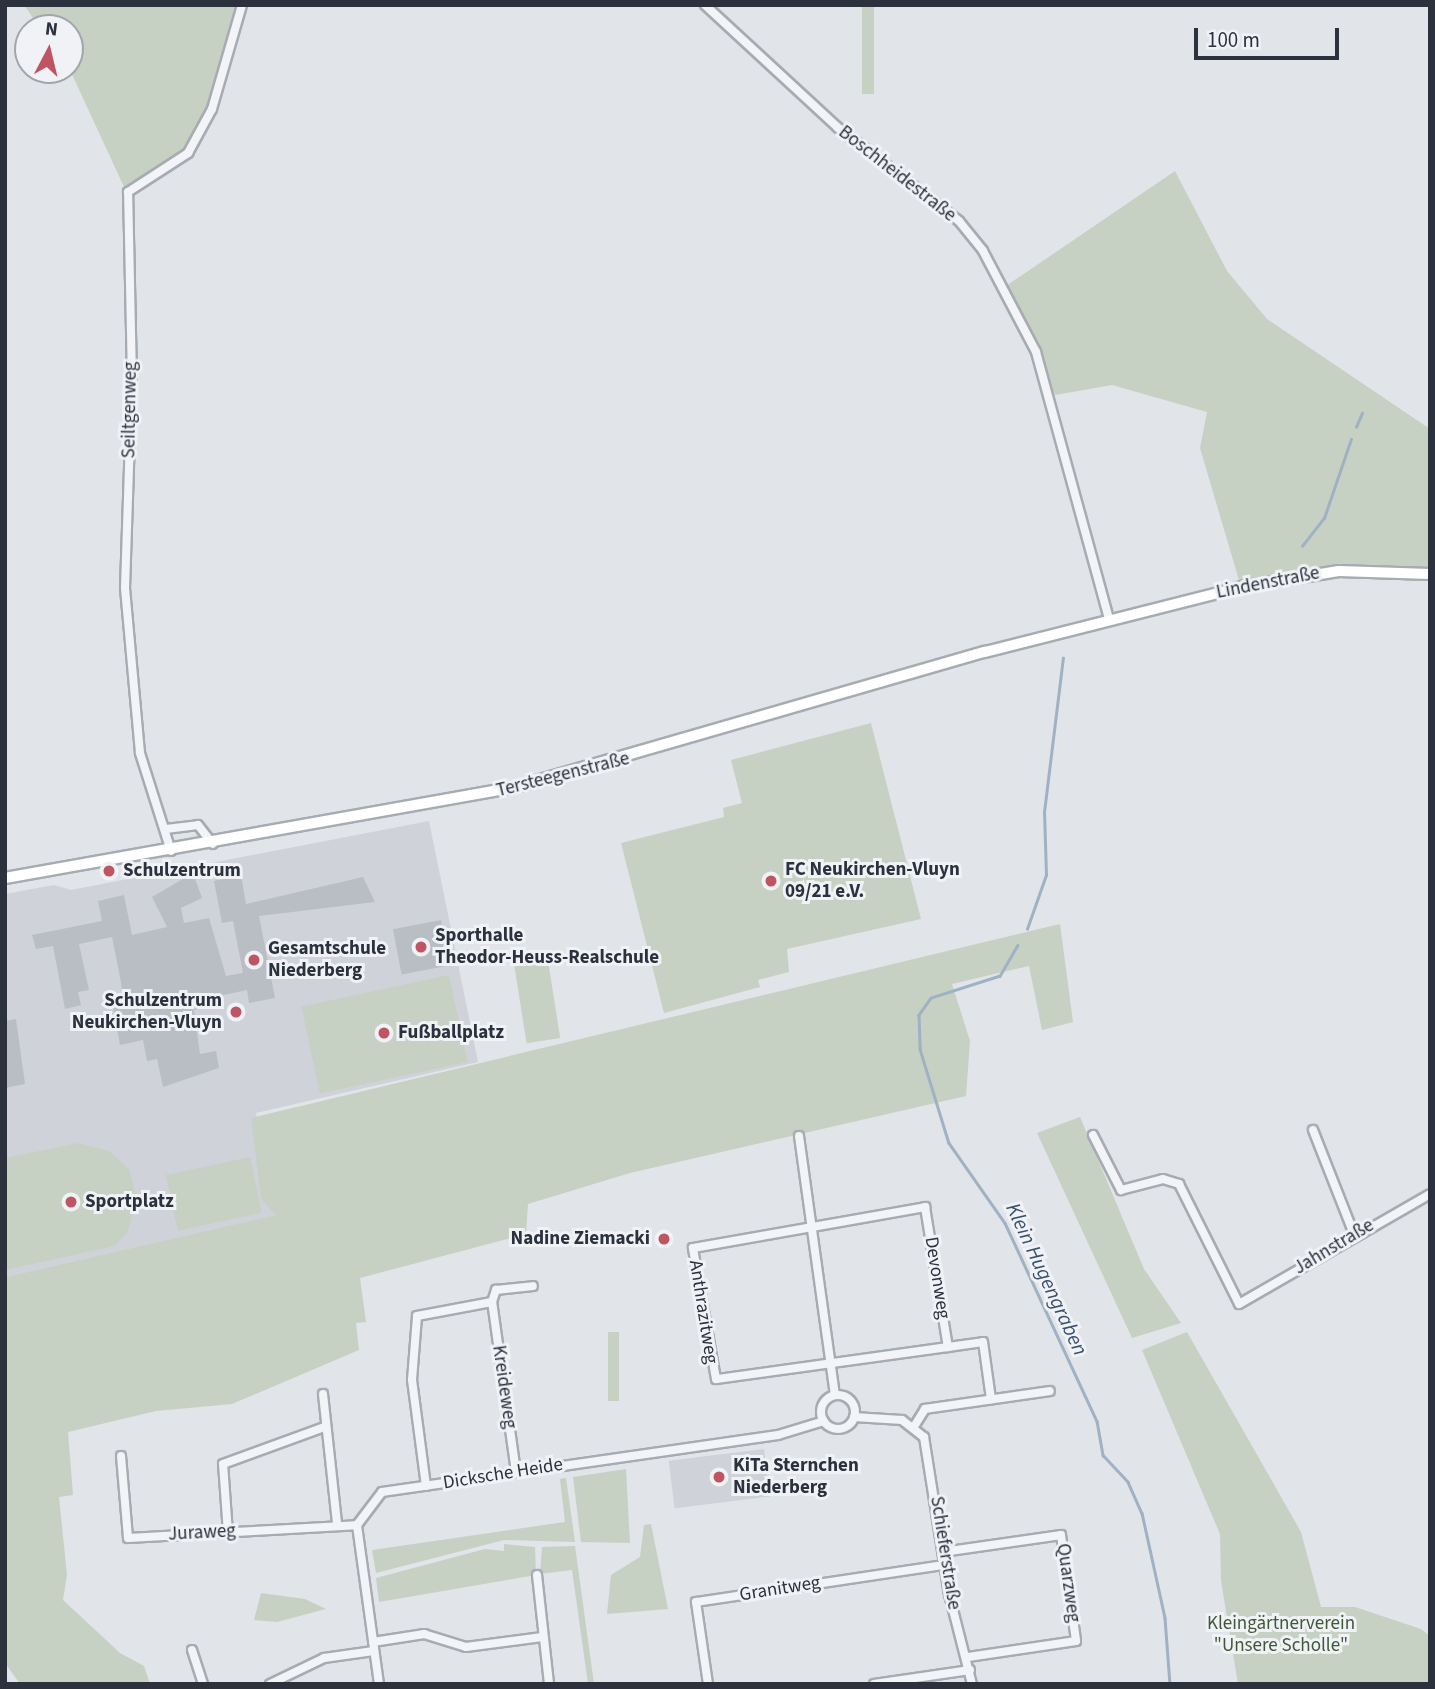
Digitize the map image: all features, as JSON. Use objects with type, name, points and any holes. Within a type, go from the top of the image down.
[{"type":"street","name":"Seiltgenweg","points":[[171,851],[140,754],[124,588],[132,379],[128,192],[188,153],[212,109],[242,5]]},
{"type":"street","name":"Boschheidestraße","points":[[705,5],[837,127],[959,221],[983,251],[1036,352],[1109,618]]},
{"type":"street","name":"Lindenstraße","points":[[1109,618],[1308,574],[1430,574]]},
{"type":"street","name":"Tersteegenstraße","points":[[5,878],[412,810],[628,760],[1109,618]]},
{"type":"street","points":[[166,829],[198,825],[214,844]]},
{"type":"street","points":[[1313,1130],[1354,1234]]},
{"type":"street","name":"Jahnstraße","points":[[1093,1135],[1121,1190],[1163,1179],[1179,1184],[1239,1304],[1354,1234],[1430,1194]]},
{"type":"street","points":[[799,1136],[835,1395]]},
{"type":"street","name":"Devonweg","points":[[811,1225],[925,1207],[948,1347],[831,1364]]},
{"type":"street","name":"Anthrazitweg","points":[[811,1225],[693,1248],[716,1379],[831,1364]]},
{"type":"street","points":[[426,1486],[412,1380],[417,1316],[492,1302],[496,1290],[533,1286]]},
{"type":"street","name":"Kreideweg","points":[[492,1302],[516,1472]]},
{"type":"street","points":[[948,1347],[984,1342],[991,1399]]},
{"type":"street","points":[[835,1395],[851,1401],[854,1417],[915,1425],[925,1409],[1050,1391]]},
{"type":"street","points":[[323,1394],[324,1427],[337,1523]]},
{"type":"street","points":[[824,1421],[823,1405],[835,1395]]},
{"type":"street","name":"Dicksche Heide","points":[[357,1525],[382,1492],[778,1434],[824,1421],[843,1428],[854,1417]]},
{"type":"street","name":"Schieferstraße","points":[[915,1425],[929,1456],[945,1565],[972,1684]]},
{"type":"street","points":[[228,1533],[223,1464],[324,1427]]},
{"type":"street","name":"Juraweg","points":[[121,1456],[128,1538],[228,1533],[337,1523],[357,1525]]},
{"type":"street","points":[[357,1525],[379,1684]]},
{"type":"street","name":"Quarzweg","points":[[943,1552],[1061,1535],[1076,1641],[968,1657]]},
{"type":"street","name":"Granitweg","points":[[708,1684],[696,1602],[945,1565]]},
{"type":"street","points":[[537,1575],[549,1684]]},
{"type":"street","points":[[270,1684],[324,1658],[424,1634],[466,1647],[542,1637]]},
{"type":"street","points":[[192,1650],[203,1684]]},
{"type":"street","points":[[874,1684],[970,1670]]},
{"type":"shaded area","name":"Schulzentrum Neukirchen-Vluyn","points":[[429,821],[478,1062],[256,1113],[277,1215],[5,1277],[5,894],[54,885],[71,890]]},
{"type":"shaded area","name":"KiTa Sternchen Niederberg","points":[[764,1449],[770,1497],[675,1508],[669,1461]]},
{"type":"green space","points":[[24,5],[236,5],[207,106],[182,150],[125,189],[76,84],[84,84],[84,14],[30,14]]},
{"type":"green space","points":[[862,5],[874,5],[874,94],[862,94]]},
{"type":"green space","points":[[1175,171],[1227,271],[1267,319],[1430,429],[1430,574],[1374,570],[1241,587],[1200,448],[1207,412],[1112,385],[1055,395],[1006,286]]},
{"type":"green space","name":"FC Neukirchen-Vluyn 09/21 e.V.","points":[[871,723],[921,919],[787,949],[789,972],[758,980],[760,987],[664,1013],[621,843],[724,817],[723,808],[742,803],[731,760]]},
{"type":"green space","points":[[1060,924],[1073,1022],[1042,1030],[1029,966],[952,984],[970,1041],[966,1096],[630,1173],[528,1204],[526,1234],[360,1278],[366,1322],[356,1323],[359,1350],[232,1404],[156,1411],[68,1432],[73,1495],[59,1497],[67,1575],[63,1600],[120,1653],[144,1666],[150,1684],[20,1684],[5,1663],[5,1277],[276,1215],[261,1199],[251,1118]]},
{"type":"green space","points":[[548,961],[560,1038],[527,1043],[514,966]]},
{"type":"green space","name":"Fußballplatz","points":[[449,975],[468,1062],[320,1093],[301,1006]]},
{"type":"green space","points":[[1080,1117],[1144,1269],[1181,1323],[1132,1338],[1037,1133]]},
{"type":"green space","name":"Sportplatz","points":[[78,1143],[109,1151],[129,1169],[136,1196],[128,1232],[115,1246],[5,1270],[5,1158]]},
{"type":"green space","points":[[250,1157],[262,1213],[178,1231],[166,1175]]},
{"type":"green space","points":[[608,1332],[619,1332],[619,1401],[608,1401]]},
{"type":"green space","name":"Kleingärtnerverein \"Unsere Scholle\"","points":[[1187,1332],[1301,1532],[1321,1607],[1355,1607],[1421,1629],[1430,1636],[1430,1684],[1238,1684],[1221,1581],[1220,1534],[1142,1350]]},
{"type":"green space","points":[[626,1469],[630,1543],[581,1542],[573,1477]]},
{"type":"green space","points":[[566,1478],[575,1542],[504,1540],[376,1573],[372,1550],[565,1522],[560,1479]]},
{"type":"green space","points":[[651,1524],[668,1609],[607,1614],[611,1575],[640,1557],[644,1525]]},
{"type":"green space","points":[[504,1544],[535,1547],[536,1575],[379,1602],[376,1578],[485,1549],[504,1551]]},
{"type":"green space","points":[[575,1546],[594,1684],[588,1684],[572,1570],[540,1574],[542,1547]]},
{"type":"green space","points":[[261,1593],[305,1599],[326,1609],[277,1622],[254,1620]]},
{"type":"building","points":[[193,873],[202,898],[181,908],[184,923],[209,918],[226,976],[243,973],[233,921],[222,923],[214,881],[241,875],[246,904],[363,877],[375,902],[259,916],[275,998],[249,1003],[247,990],[200,1000],[201,1008],[194,1010],[200,1054],[216,1051],[219,1068],[163,1087],[157,1059],[147,1061],[143,1040],[120,1045],[112,1002],[123,1000],[112,937],[79,944],[89,990],[78,992],[81,1005],[65,1009],[53,946],[36,949],[32,935],[102,921],[98,901],[124,895],[132,935],[167,927],[152,897]]},
{"type":"building","name":"Sporthalle Theodor-Heuss-Realschule","points":[[441,920],[450,965],[402,975],[393,929]]},
{"type":"building","points":[[16,1019],[25,1084],[5,1088],[5,1021]]},
{"type":"waterway","points":[[1356,427],[1362,413]]},
{"type":"waterway","points":[[1302,546],[1324,518],[1351,439]]},
{"type":"waterway","name":"Klein Hugengraben","points":[[1027,929],[1046,875],[1044,812],[1063,658]]},
{"type":"waterway","name":"Klein Hugengraben","points":[[1018,945],[1000,976],[931,998],[919,1015],[920,1049],[949,1143],[1005,1223],[1097,1421],[1103,1455],[1128,1482],[1142,1513],[1165,1618],[1170,1684]]},
{"type":"place","name":"Schulzentrum","points":[[109,871]]},
{"type":"place","name":"FC Neukirchen-Vluyn 09/21 e.V.","points":[[771,881]]},
{"type":"place","name":"Sporthalle Theodor-Heuss-Realschule","points":[[421,947]]},
{"type":"place","name":"Gesamtschule Niederberg","points":[[254,960]]},
{"type":"place","name":"Schulzentrum Neukirchen-Vluyn","points":[[236,1012]]},
{"type":"place","name":"Fußballplatz","points":[[384,1033]]},
{"type":"place","name":"Sportplatz","points":[[71,1202]]},
{"type":"place","name":"Nadine Ziemacki","points":[[664,1239]]},
{"type":"place","name":"KiTa Sternchen Niederberg","points":[[719,1477]]}]
